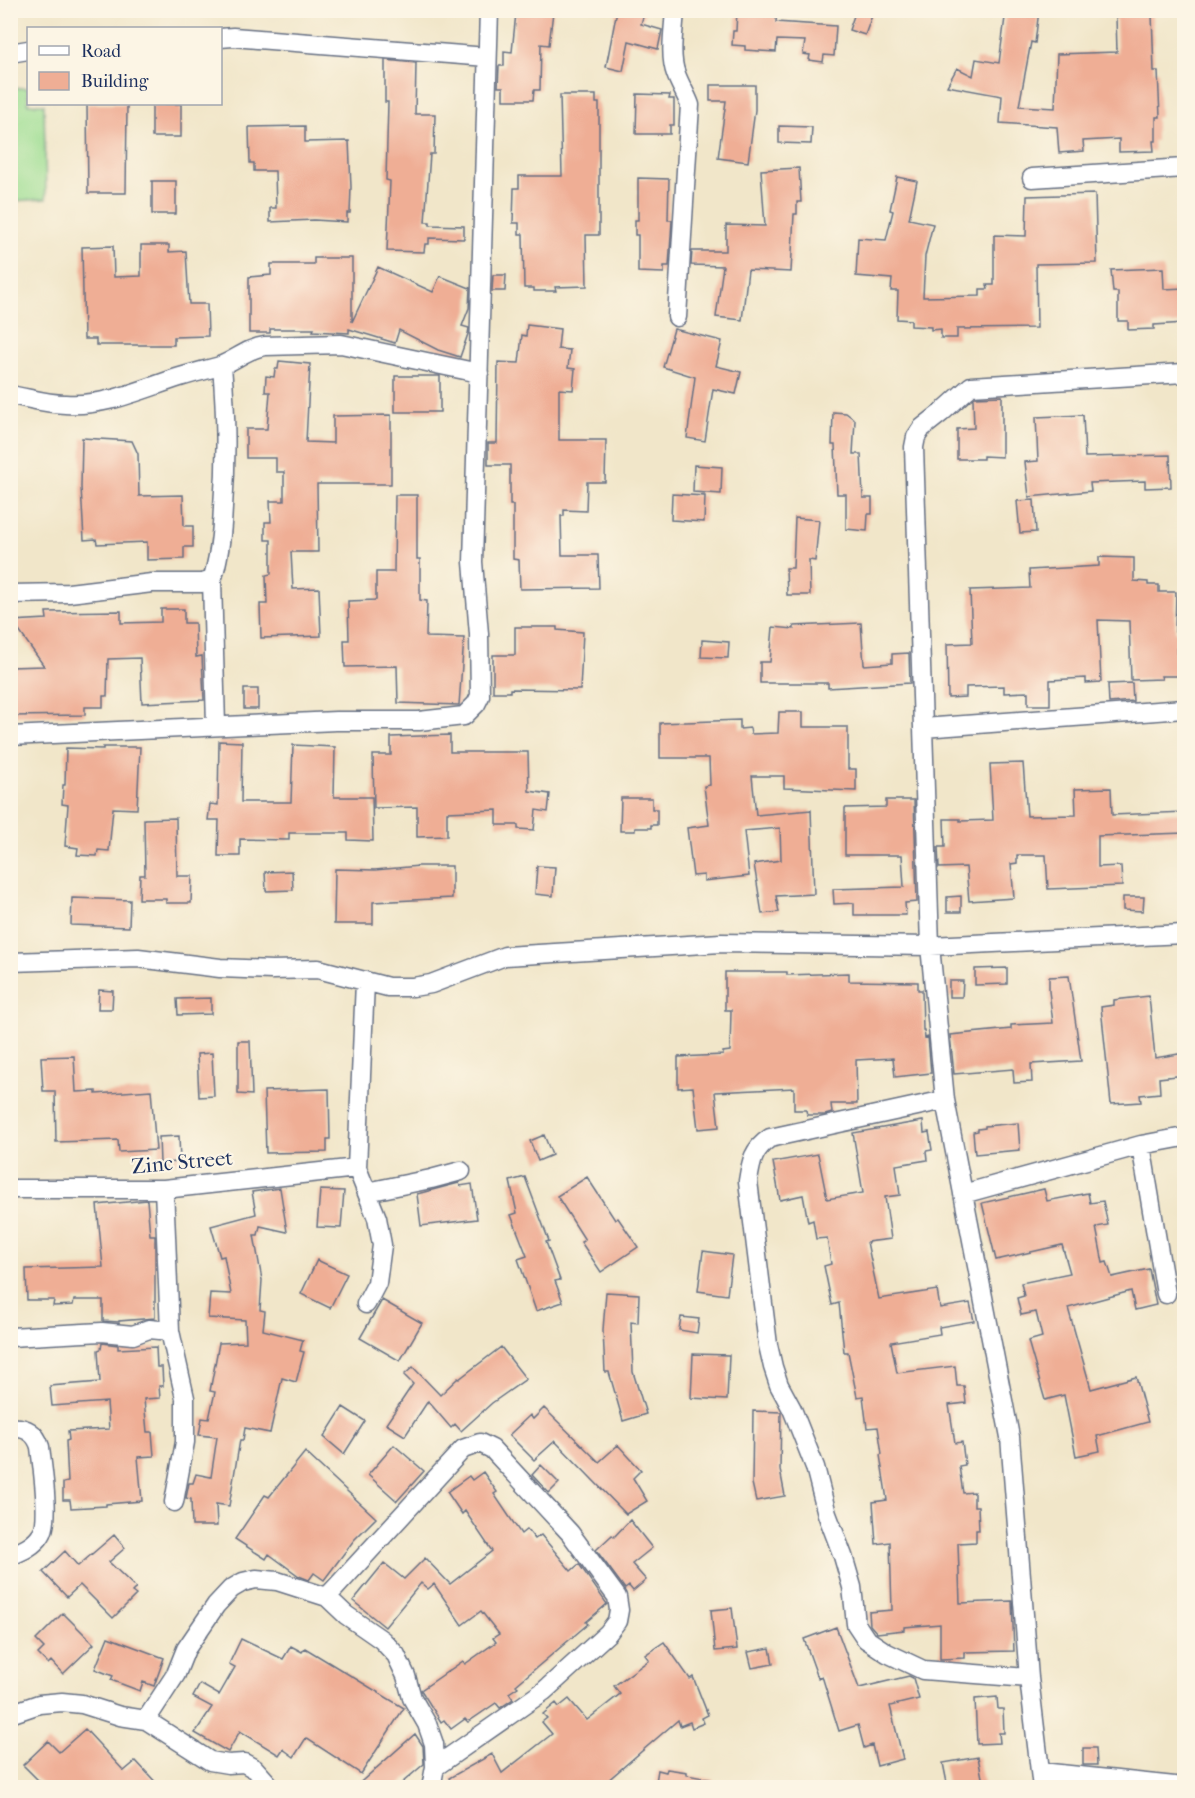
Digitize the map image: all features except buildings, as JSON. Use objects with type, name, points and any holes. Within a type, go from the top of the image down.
[{"type":"street","points":[[10,736],[336,721],[419,722],[464,716],[476,704],[480,696],[479,634],[473,562],[489,10]]},
{"type":"street","points":[[675,10],[675,73],[685,90],[690,105],[677,317]]},
{"type":"street","points":[[222,38],[487,57]]},
{"type":"street","points":[[10,53],[27,50]]},
{"type":"street","points":[[1032,178],[1185,168]]},
{"type":"street","points":[[10,395],[64,405],[91,404],[120,398],[182,376],[222,365],[253,348],[341,344],[478,373]]},
{"type":"street","points":[[216,726],[212,580],[218,562],[227,459],[227,423],[222,365]]},
{"type":"street","points":[[1185,373],[970,386],[922,428],[916,437],[914,447],[930,946],[945,1100],[1010,1437],[1029,1678],[1042,1780],[1185,1787]]},
{"type":"street","points":[[10,594],[69,593],[131,584],[202,583],[212,580]]},
{"type":"street","points":[[923,728],[1185,709]]},
{"type":"street","points":[[10,962],[138,958],[220,968],[318,969],[388,987],[412,987],[430,984],[506,956],[721,944],[930,946],[1185,934]]},
{"type":"street","points":[[364,981],[357,1168],[377,1218],[382,1245],[377,1283],[366,1304]]},
{"type":"street","points":[[945,1100],[770,1138],[760,1145],[752,1157],[748,1181],[768,1345],[779,1385],[792,1409],[815,1467],[827,1514],[852,1587],[856,1624],[866,1639],[887,1653],[923,1670],[1029,1678]]},
{"type":"street","points":[[963,1194],[1141,1145],[1185,1137]]},
{"type":"street","points":[[1141,1145],[1166,1294]]},
{"type":"street","name":"Zinc Street","points":[[10,1190],[164,1189],[357,1168]]},
{"type":"street","points":[[367,1192],[460,1171]]},
{"type":"street","points":[[164,1189],[170,1331],[185,1398],[185,1442],[174,1502]]},
{"type":"street","points":[[10,1337],[102,1332],[133,1335],[149,1329],[170,1331]]},
{"type":"street","points":[[10,1428],[17,1427],[37,1437],[40,1447],[46,1519],[42,1535],[26,1549],[10,1556]]},
{"type":"street","points":[[327,1597],[463,1449],[480,1443],[492,1449],[570,1533],[617,1597],[619,1610],[617,1621],[608,1633],[544,1690],[435,1767]]},
{"type":"street","points":[[146,1720],[176,1674],[186,1650],[216,1605],[231,1589],[243,1582],[265,1578],[327,1597],[346,1615],[382,1640],[396,1655],[406,1676],[412,1698],[427,1724],[434,1744],[435,1767],[431,1788]]},
{"type":"street","points":[[10,1714],[39,1704],[62,1702],[82,1704],[120,1716],[146,1720],[210,1761],[228,1764],[244,1763],[255,1769],[272,1788]]},
{"type":"green space","points":[[11,88],[27,88],[27,105],[44,105],[46,199],[11,201]]}]
